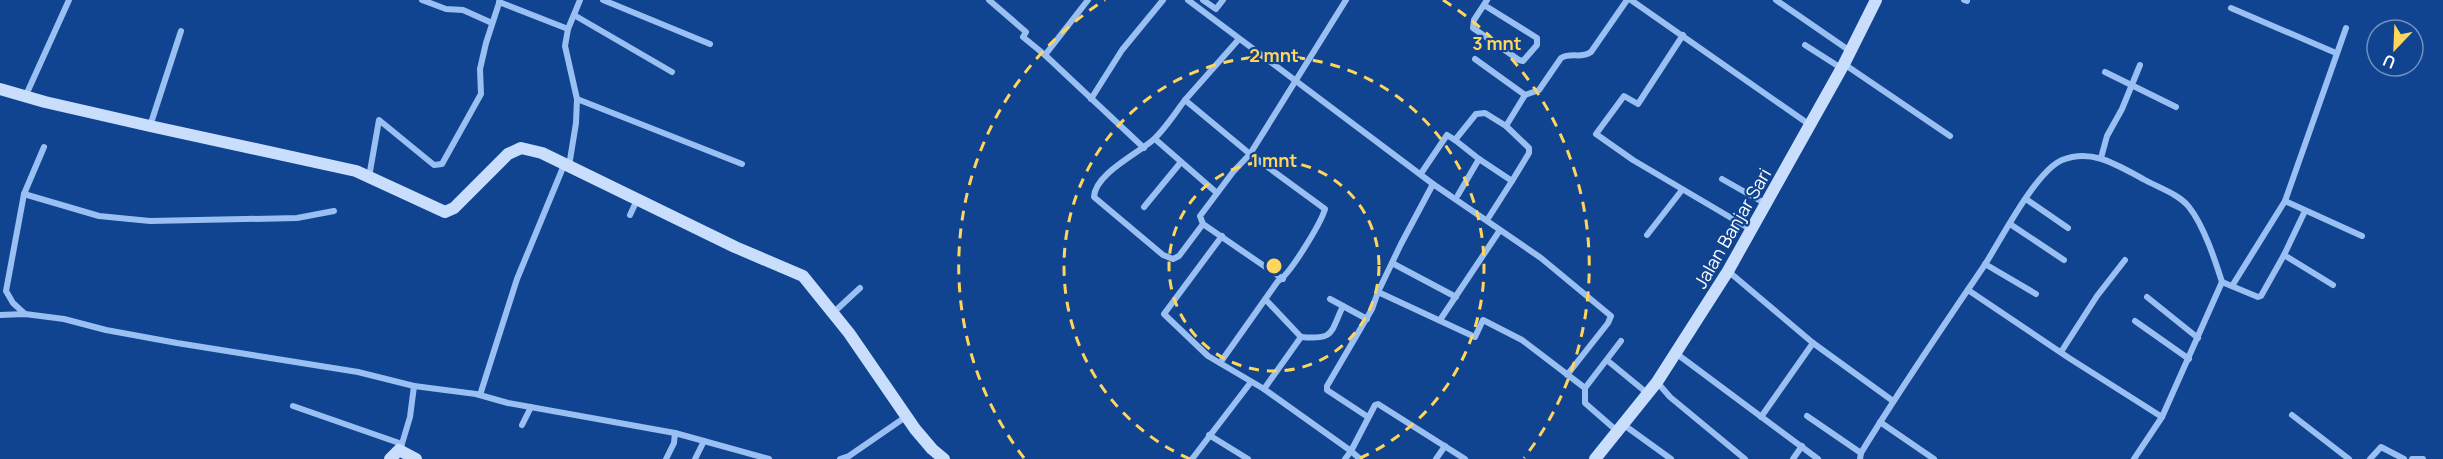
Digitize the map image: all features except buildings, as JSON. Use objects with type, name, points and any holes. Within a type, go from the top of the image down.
[{"type":"street","points":[[26,95],[69,0]]},
{"type":"street","points":[[422,0],[446,9],[463,10],[492,23]]},
{"type":"street","points":[[480,395],[517,279],[567,166],[576,123],[577,99],[565,46],[568,29],[580,0]]},
{"type":"street","points":[[603,0],[710,44]]},
{"type":"street","points":[[989,0],[1026,32],[1023,37],[1143,148]]},
{"type":"street","points":[[1045,55],[1088,0]]},
{"type":"street","points":[[1091,99],[1122,50],[1163,0]]},
{"type":"street","points":[[1188,0],[1433,184],[1541,258],[1611,316],[1567,375]]},
{"type":"street","points":[[1203,0],[1216,9],[1222,0]]},
{"type":"street","points":[[1283,279],[1203,224],[1200,216],[1250,154],[1346,0]]},
{"type":"street","points":[[1506,126],[1526,95],[1539,90],[1561,58],[1566,55],[1584,56],[1591,52],[1629,0],[1683,35],[1810,125]]},
{"type":"street","points":[[1776,0],[1851,51]]},
{"type":"street","name":"Jalan Banjar Sari","points":[[1595,459],[1677,354],[1728,271],[1843,66],[1876,0]]},
{"type":"street","points":[[369,177],[379,120],[434,165],[442,164],[481,94],[480,69],[500,1],[568,29]]},
{"type":"street","points":[[1486,3],[1537,38],[1537,45],[1523,61],[1473,28],[1474,20],[1486,3]]},
{"type":"street","points":[[2231,8],[2336,53]]},
{"type":"street","points":[[574,15],[672,72]]},
{"type":"street","points":[[2232,286],[2285,201],[2346,28]]},
{"type":"street","points":[[150,126],[181,31]]},
{"type":"street","points":[[1683,35],[1638,104],[1624,96],[1596,134],[1633,160],[1750,229]]},
{"type":"street","points":[[1203,224],[1179,256],[1173,259],[1155,249],[1094,196],[1095,190],[1114,167],[1155,139],[1185,100],[1239,39]]},
{"type":"street","points":[[1805,45],[1843,66],[1950,136]]},
{"type":"street","points":[[1474,58],[1526,95]]},
{"type":"street","points":[[2101,158],[2107,136],[2122,109],[2140,65]]},
{"type":"street","points":[[2105,72],[2132,83],[2176,107]]},
{"type":"street","points":[[0,89],[45,102],[356,171],[445,212],[454,208],[508,154],[520,148],[542,153],[637,200],[803,276],[833,313],[932,450],[944,459]]},
{"type":"street","points":[[577,99],[742,164]]},
{"type":"street","points":[[1185,100],[1250,154],[1325,209],[1296,260],[1283,279],[1278,281],[1221,363]]},
{"type":"street","points":[[1455,140],[1479,113],[1487,114],[1506,126],[1529,148],[1529,153],[1489,217]]},
{"type":"street","points":[[1422,172],[1447,135],[1512,181]]},
{"type":"street","points":[[1155,139],[1217,193]]},
{"type":"street","points":[[25,314],[13,303],[6,291],[24,194],[44,147]]},
{"type":"street","points":[[1808,416],[1860,456],[1893,401],[2026,199],[2045,174],[2061,161],[2081,155],[2101,158],[2160,188],[2189,207],[2213,253],[2222,282],[2162,417],[2134,459]]},
{"type":"street","points":[[1458,195],[1479,159]]},
{"type":"street","points":[[1144,207],[1181,162]]},
{"type":"street","points":[[1722,179],[1766,204]]},
{"type":"street","points":[[1368,417],[1327,390],[1327,386],[1367,319],[1392,263],[1433,184]]},
{"type":"street","points":[[1647,235],[1682,190]]},
{"type":"street","points":[[24,194],[99,216],[150,221],[297,218],[334,211]]},
{"type":"street","points":[[2026,199],[2068,228]]},
{"type":"street","points":[[630,215],[637,200]]},
{"type":"street","points":[[2285,201],[2362,236]]},
{"type":"street","points":[[2222,282],[2258,297],[2261,296],[2305,211]]},
{"type":"street","points":[[2010,224],[2064,260]]},
{"type":"street","points":[[1440,320],[1500,230]]},
{"type":"street","points":[[1222,236],[1164,314],[1188,338],[1221,363],[1264,389],[1360,459]]},
{"type":"street","points":[[2284,255],[2333,285]]},
{"type":"street","points":[[2061,352],[2097,296],[2125,260]]},
{"type":"street","points":[[1392,263],[1456,297]]},
{"type":"street","points":[[1985,264],[2037,294]]},
{"type":"street","points":[[1728,271],[1813,343],[1893,401]]},
{"type":"street","points":[[833,313],[861,288]]},
{"type":"street","points":[[1968,290],[2162,417]]},
{"type":"street","points":[[1378,292],[1475,337],[1483,321],[1522,340],[1585,388]]},
{"type":"street","points":[[2147,297],[2198,338]]},
{"type":"street","points":[[1330,299],[1367,319]]},
{"type":"street","points":[[1266,300],[1301,337],[1322,339],[1327,336],[1343,306]]},
{"type":"street","points":[[0,315],[25,314],[64,319],[106,330],[177,343],[358,372],[414,386],[480,395],[531,407],[675,433],[769,459]]},
{"type":"street","points":[[2135,321],[2189,359]]},
{"type":"street","points":[[1264,389],[1301,337]]},
{"type":"street","points":[[1621,341],[1608,361],[1585,388],[1586,403],[1620,428],[1671,459]]},
{"type":"street","points":[[1761,417],[1813,343]]},
{"type":"street","points":[[1677,354],[1818,459]]},
{"type":"street","points":[[1608,361],[1647,393]]},
{"type":"street","points":[[1192,459],[1251,382]]},
{"type":"street","points":[[1657,382],[1670,397],[1745,459]]},
{"type":"street","points":[[397,451],[410,417],[414,386]]},
{"type":"street","points":[[1345,459],[1376,405],[1381,405],[1466,459]]},
{"type":"street","points":[[293,406],[416,459]]},
{"type":"street","points":[[522,425],[531,407]]},
{"type":"street","points":[[2292,415],[2349,459]]},
{"type":"street","points":[[840,459],[849,456],[907,416]]},
{"type":"street","points":[[1880,422],[1934,459]]},
{"type":"street","points":[[666,459],[674,442],[675,433]]},
{"type":"street","points":[[1209,435],[1248,459]]},
{"type":"street","points":[[695,459],[704,441]]},
{"type":"street","points":[[1436,459],[1445,446]]},
{"type":"street","points":[[1793,459],[1802,446]]},
{"type":"street","points":[[2370,459],[2381,447],[2404,459]]},
{"type":"street","points":[[2412,459],[2423,459]]}]
